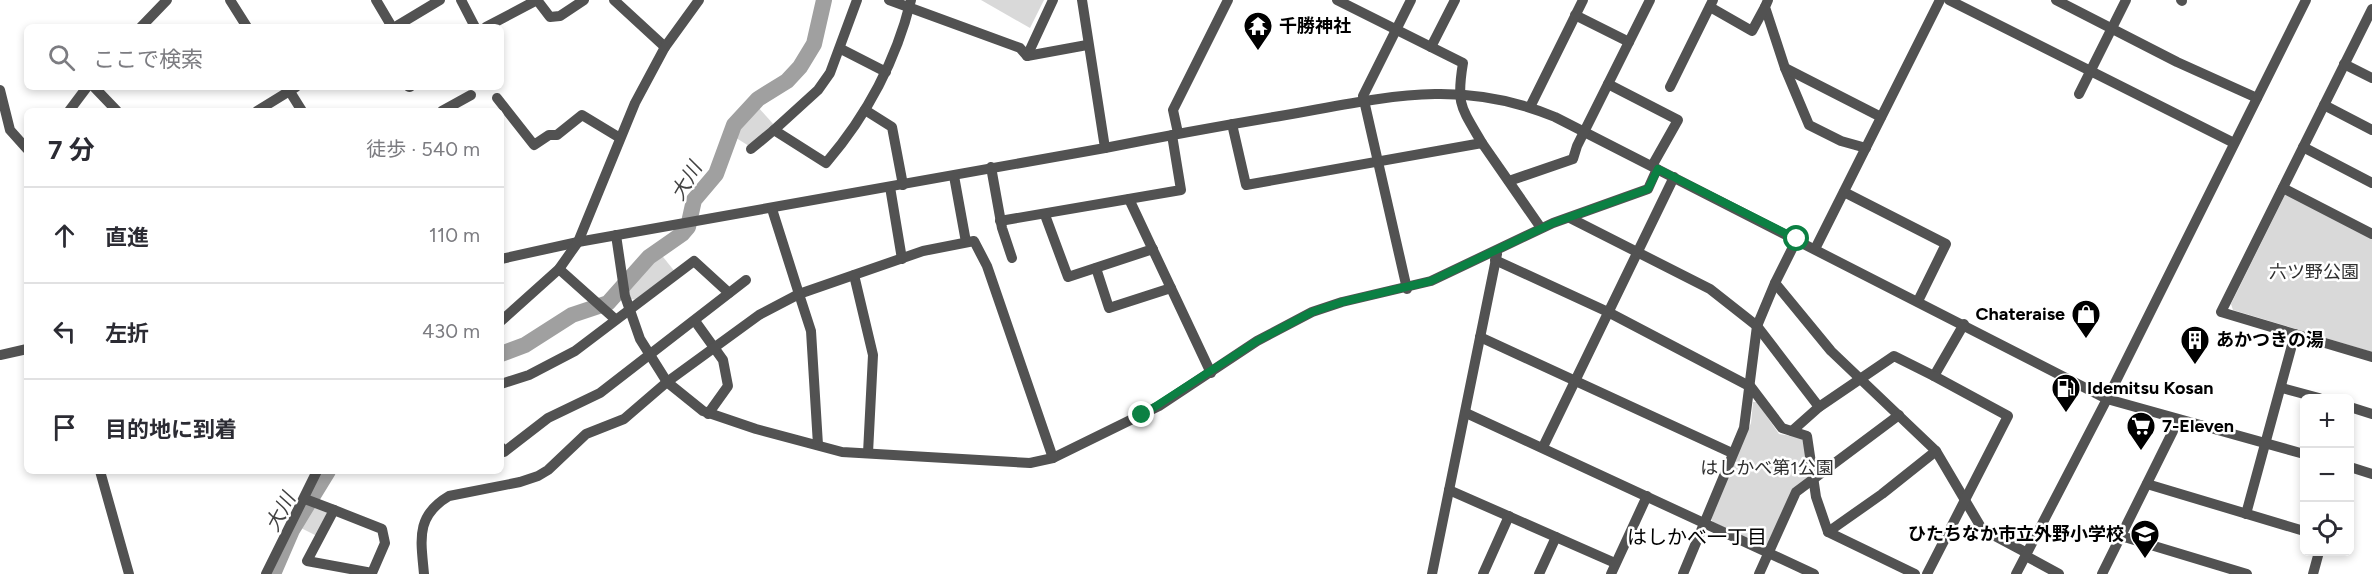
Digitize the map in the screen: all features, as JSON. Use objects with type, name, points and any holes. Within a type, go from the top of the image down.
[{"type":"street","points":[[144,24],[167,0]]},
{"type":"street","points":[[230,0],[245,24]]},
{"type":"street","points":[[376,0],[392,24]]},
{"type":"street","points":[[399,24],[440,0]]},
{"type":"street","points":[[461,0],[473,24]]},
{"type":"street","points":[[492,24],[537,0],[550,17],[560,16],[585,0]]},
{"type":"street","points":[[614,0],[665,47]]},
{"type":"street","points":[[504,318],[559,269],[578,242],[620,138],[665,47],[699,0]]},
{"type":"street","points":[[751,149],[818,90],[841,49],[857,0]]},
{"type":"street","points":[[889,0],[910,4],[1020,48],[1027,56]]},
{"type":"street","points":[[1027,56],[1053,0]]},
{"type":"street","points":[[1082,0],[1087,45],[1105,148]]},
{"type":"street","points":[[1000,221],[1046,215],[1181,190],[1173,110],[1228,0]]},
{"type":"street","points":[[1337,0],[1462,63],[1458,93],[1460,106],[1482,143],[1541,228]]},
{"type":"street","points":[[1407,289],[1363,96],[1411,0]]},
{"type":"street","points":[[1431,47],[1455,0]]},
{"type":"street","points":[[1530,107],[1582,0]]},
{"type":"street","points":[[1509,181],[1573,159],[1584,132],[1650,0]]},
{"type":"street","points":[[1815,249],[1940,0]]},
{"type":"street","points":[[1949,0],[2234,143]]},
{"type":"street","points":[[2056,0],[2257,98]]},
{"type":"street","points":[[2079,94],[2126,0]]},
{"type":"street","points":[[2016,574],[2108,399],[2306,0]]},
{"type":"street","points":[[1767,3],[1785,68],[1809,125],[1841,141],[1866,148]]},
{"type":"street","points":[[1671,87],[1712,4],[1752,31],[1767,3]]},
{"type":"street","points":[[774,130],[826,163],[865,110],[886,72],[910,4]]},
{"type":"street","points":[[2372,9],[2368,26],[2344,64],[2221,312],[2372,357]]},
{"type":"street","points":[[1575,15],[1629,42]]},
{"type":"street","points":[[1027,56],[1087,45]]},
{"type":"street","points":[[841,49],[886,72]]},
{"type":"street","points":[[2344,64],[2372,78]]},
{"type":"street","points":[[1785,68],[1881,117]]},
{"type":"street","points":[[616,236],[629,309],[649,355],[667,382],[708,414],[842,452],[1030,463],[1053,458],[1159,406],[1257,341],[1312,312],[1371,295],[1407,289],[1441,277],[1541,228],[1648,189],[1655,168],[1678,120],[1608,84]]},
{"type":"street","points":[[0,90],[10,130],[24,146]]},
{"type":"street","points":[[71,108],[85,90]]},
{"type":"street","points":[[97,90],[114,108]]},
{"type":"street","points":[[261,108],[288,90]]},
{"type":"street","points":[[292,90],[301,108]]},
{"type":"street","points":[[504,258],[578,242],[890,188],[991,167],[1364,101],[1415,94],[1458,93],[1510,100],[1584,132],[2108,399],[2300,453]]},
{"type":"street","points":[[447,108],[471,95]]},
{"type":"street","points":[[497,98],[534,145],[549,135],[557,135],[582,115],[620,138]]},
{"type":"street","points":[[2324,105],[2372,130]]},
{"type":"street","points":[[865,110],[892,127],[903,185]]},
{"type":"street","points":[[1232,124],[1246,185],[1482,143]]},
{"type":"street","points":[[2303,147],[2372,183]]},
{"type":"street","points":[[991,167],[1000,221],[1012,258]]},
{"type":"street","points":[[954,176],[966,242]]},
{"type":"street","points":[[1543,447],[1635,252],[1674,177]]},
{"type":"street","points":[[890,188],[902,259]]},
{"type":"street","points":[[2283,188],[2372,234]]},
{"type":"street","points":[[1844,192],[1946,244],[1918,301]]},
{"type":"street","points":[[1129,199],[1211,373]]},
{"type":"street","points":[[772,209],[811,331],[818,445]]},
{"type":"street","points":[[1046,215],[1068,277],[1153,249]]},
{"type":"street","points":[[1570,218],[1710,289],[1757,326],[1819,407]]},
{"type":"street","points":[[1683,574],[1744,428],[1757,326],[1775,282],[1797,239]]},
{"type":"street","points":[[424,574],[422,526],[426,516],[449,496],[520,482],[549,470],[586,434],[624,419],[667,382],[714,347],[759,315],[799,294],[902,259],[966,242],[976,243],[987,266],[1053,458]]},
{"type":"street","points":[[1445,574],[1433,572],[1498,248]]},
{"type":"street","points":[[1495,260],[1608,312],[1751,387],[1782,428],[1807,436],[1815,497],[1828,532],[1915,574]]},
{"type":"street","points":[[504,383],[529,375],[575,351],[612,317],[629,309],[694,261],[729,293]]},
{"type":"street","points":[[1096,268],[1109,308],[1171,288]]},
{"type":"street","points":[[559,269],[612,317]]},
{"type":"street","points":[[854,275],[873,355],[868,453]]},
{"type":"street","points":[[504,452],[548,418],[600,393],[746,280]]},
{"type":"street","points":[[1775,282],[1832,351],[1936,451],[1982,529],[2059,574]]},
{"type":"street","points":[[695,321],[723,360],[729,386],[708,414]]},
{"type":"street","points":[[1934,376],[1964,324]]},
{"type":"street","points":[[2246,514],[2295,334]]},
{"type":"street","points":[[1480,337],[1732,453]]},
{"type":"street","points":[[0,355],[24,350]]},
{"type":"street","points":[[1792,431],[1819,407],[1894,356],[2007,416],[1927,574]]},
{"type":"street","points":[[2282,388],[2302,394]]},
{"type":"street","points":[[2354,409],[2372,414]]},
{"type":"street","points":[[1466,413],[1814,574]]},
{"type":"street","points":[[1759,574],[1796,492],[1899,415]]},
{"type":"street","points":[[2102,574],[2173,431]]},
{"type":"street","points":[[1828,532],[1882,494],[1936,451]]},
{"type":"street","points":[[2354,469],[2372,474]]},
{"type":"street","points":[[101,474],[129,574]]},
{"type":"street","points":[[266,574],[285,531],[305,499],[316,474]]},
{"type":"street","points":[[2147,484],[2300,530]]},
{"type":"street","points":[[1449,490],[1556,537],[1613,569],[1647,496]]},
{"type":"street","points":[[305,499],[334,510],[382,529],[385,543],[372,573],[307,561],[334,510]]},
{"type":"street","points":[[1483,574],[1509,516]]},
{"type":"street","points":[[2121,536],[2247,574]]},
{"type":"street","points":[[1539,574],[1556,537]]},
{"type":"street","points":[[2313,574],[2318,556]]},
{"type":"green space","points":[[981,0],[1044,0],[1030,28]]},
{"type":"green space","points":[[757,106],[775,126],[749,146],[733,136]]},
{"type":"green space","name":"六ツ野公園","points":[[2286,193],[2372,236],[2372,352],[2233,310],[2231,304]]},
{"type":"green space","points":[[659,252],[676,273],[638,300],[631,299],[627,284],[650,258]]},
{"type":"green space","name":"はしかべ第1公園","points":[[1753,402],[1757,402],[1779,434],[1804,438],[1809,475],[1767,545],[1763,546],[1713,522],[1710,518],[1751,423]]},
{"type":"green space","points":[[312,503],[328,509],[330,516],[319,537],[299,527]]},
{"type":"waterway","name":"大川","points":[[504,353],[525,345],[572,315],[608,303],[649,257],[682,234],[688,227],[694,200],[716,174],[734,125],[758,99],[787,81],[800,67],[814,44],[824,0]]},
{"type":"waterway","name":"大川","points":[[273,574],[292,530],[326,474]]},
{"type":"place","name":"千勝神社","points":[[1258,52]]},
{"type":"place","name":"Chateraise","points":[[2086,340]]},
{"type":"place","name":"あかつきの湯","points":[[2195,366]]},
{"type":"place","name":"Idemitsu Kosan","points":[[2066,414]]},
{"type":"place","name":"7-Eleven","points":[[2141,452]]},
{"type":"place","name":"ひたちなか市立外野小学校","points":[[2145,560]]},
{"type":"district","name":"はしかべ一丁目","points":[[1697,537]]},
{"type":"route","points":[[1142,415],[1211,373],[1257,341],[1312,312],[1342,302],[1407,289],[1431,281],[1553,223],[1648,189],[1658,169],[1797,239]]}]
